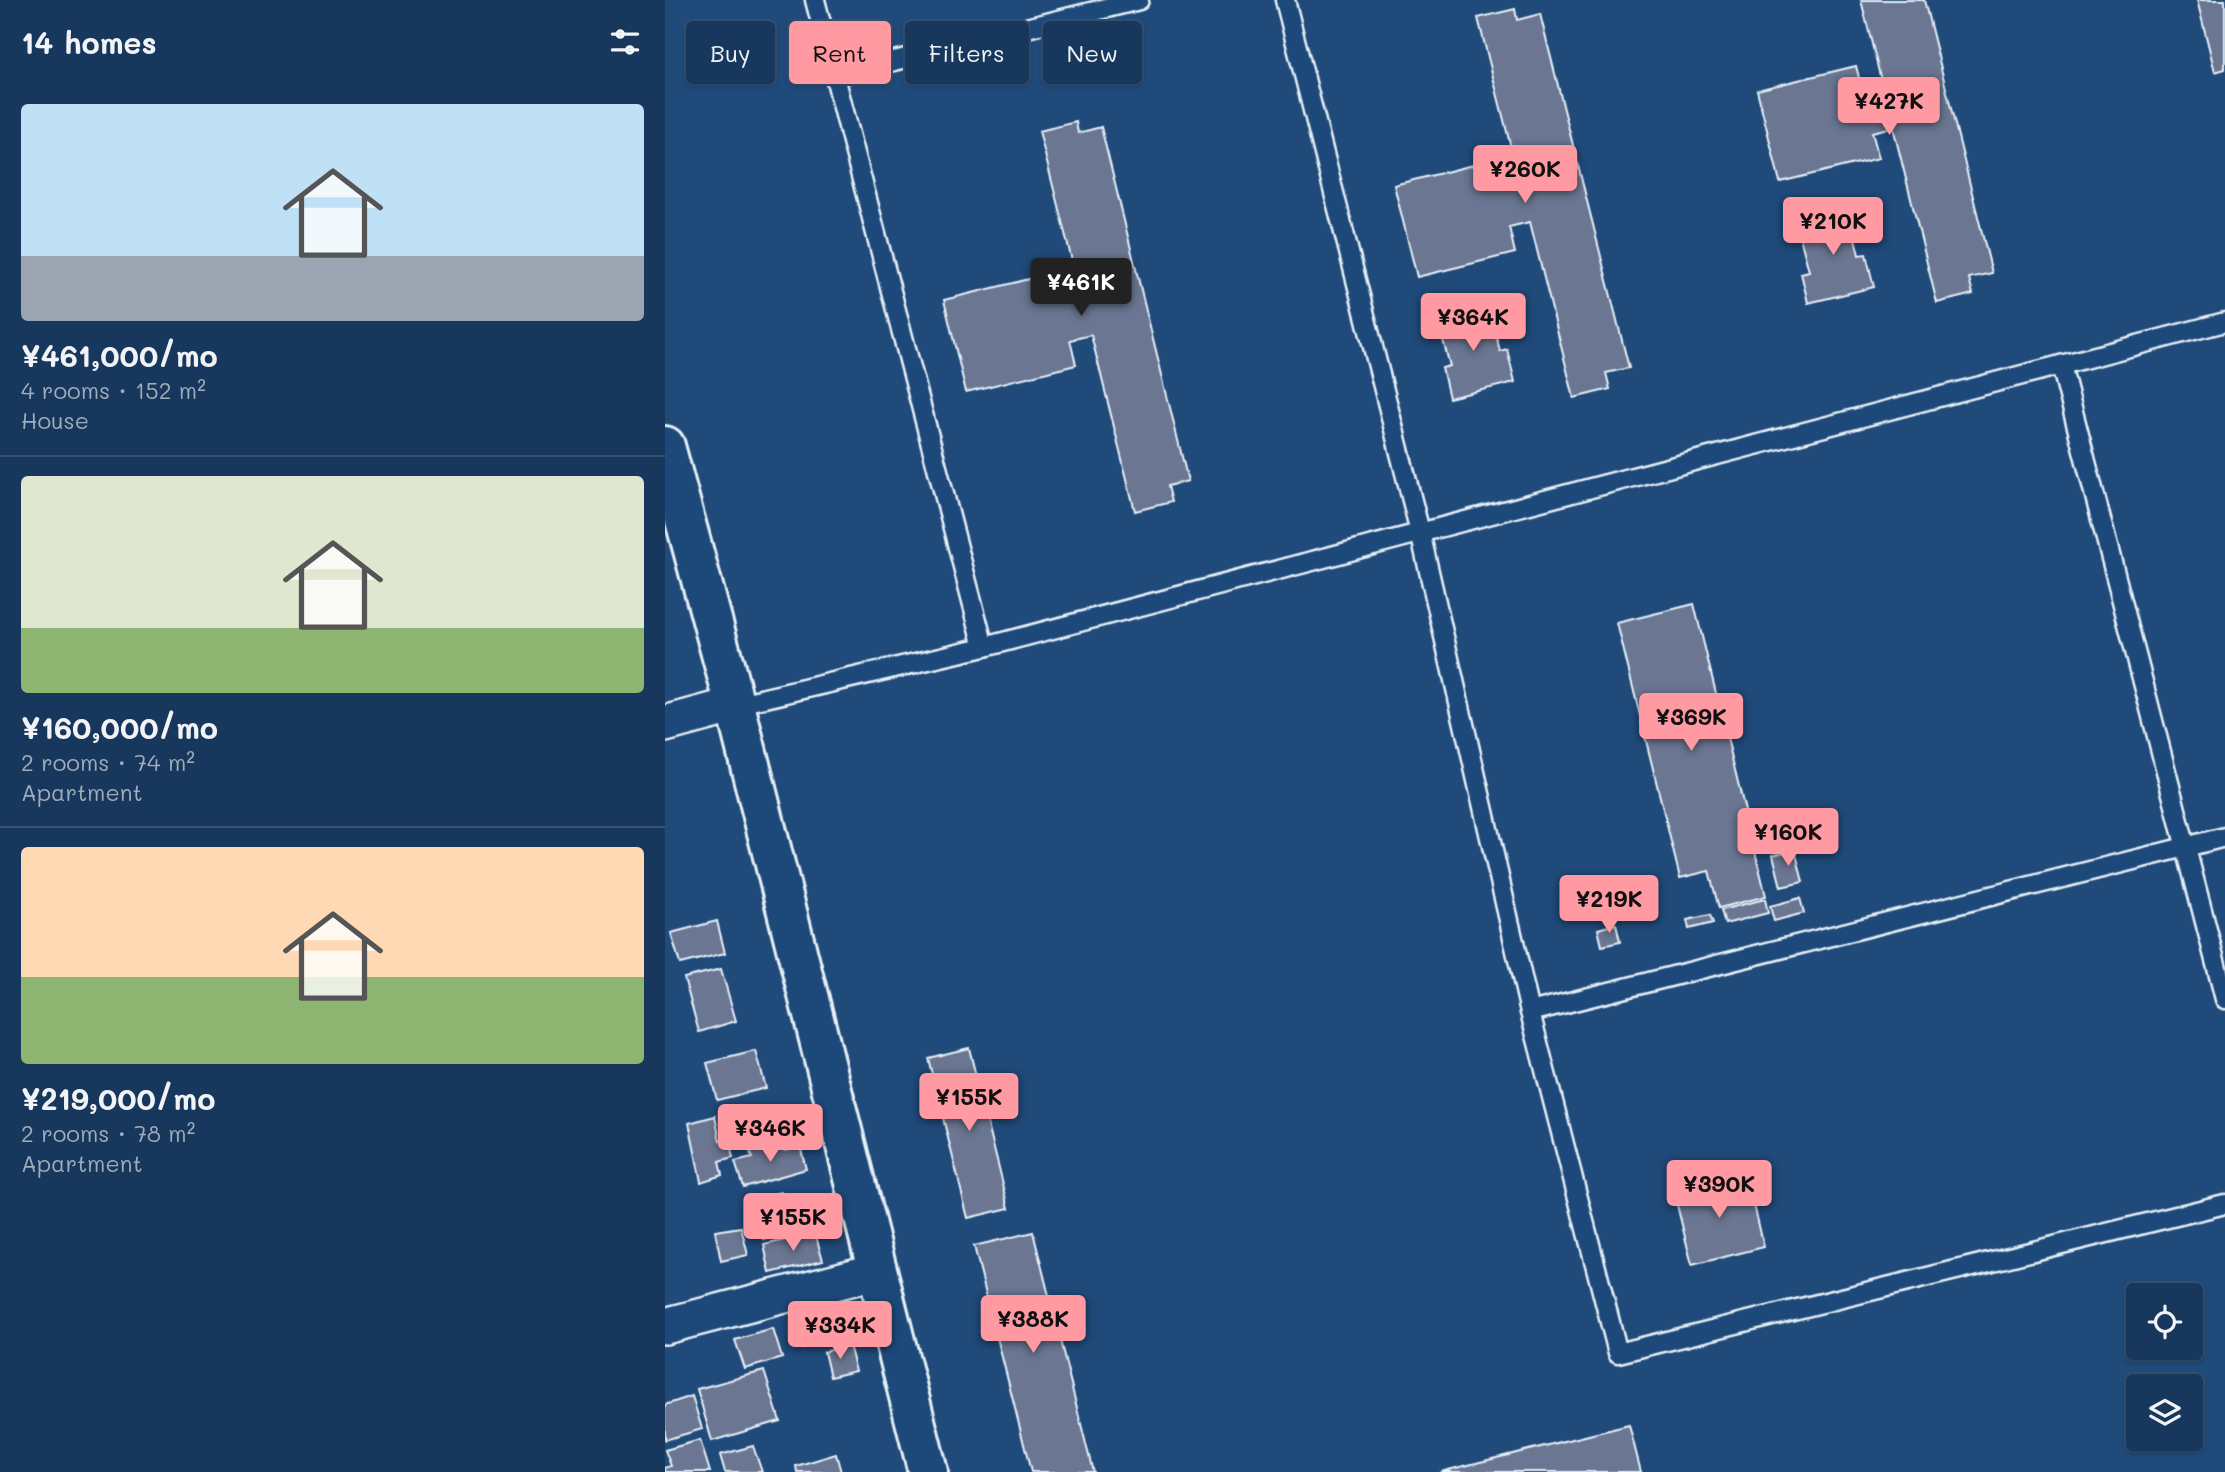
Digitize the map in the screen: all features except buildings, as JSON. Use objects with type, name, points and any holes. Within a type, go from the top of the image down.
[{"type":"street","points":[[665,446],[671,498],[735,705],[928,1472]]},
{"type":"street","points":[[665,723],[735,705]]},
{"type":"street","points":[[665,1326],[877,1271]]},
{"type":"lane","points":[[815,0],[820,21]]},
{"type":"lane","points":[[891,62],[1139,0]]},
{"type":"lane","points":[[1285,0],[1420,533],[1530,1012],[1618,1353],[2225,1204]]},
{"type":"lane","points":[[836,84],[984,647]]},
{"type":"lane","points":[[735,705],[984,647],[2225,322]]},
{"type":"lane","points":[[2061,365],[2225,999]]},
{"type":"lane","points":[[1530,1012],[2225,837]]}]
